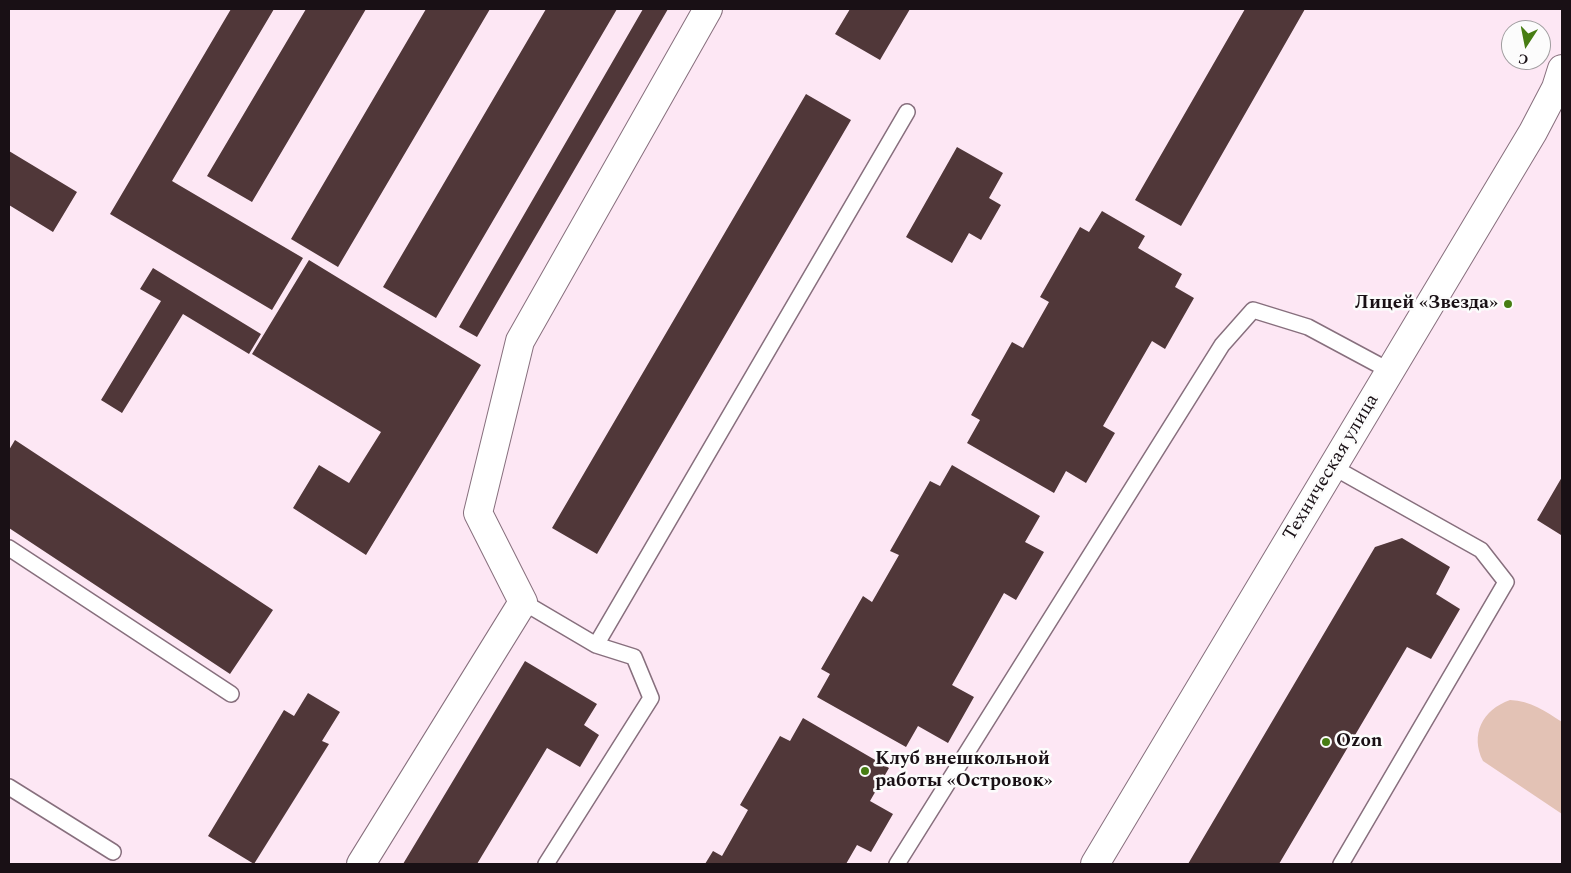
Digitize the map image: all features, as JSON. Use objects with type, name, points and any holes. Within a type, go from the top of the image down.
[{"type":"street","points":[[361,864],[523,602],[478,513],[520,341],[708,9]]},
{"type":"street","name":"Техническая улица","points":[[1095,864],[1534,132],[1556,88],[1562,69]]},
{"type":"lane","points":[[596,645],[907,112]]},
{"type":"lane","points":[[898,864],[1222,345],[1253,310],[1308,328],[1390,371]]},
{"type":"lane","points":[[1333,467],[1481,550],[1506,582],[1341,864]]},
{"type":"lane","points":[[9,548],[231,694]]},
{"type":"lane","points":[[523,602],[596,645],[634,657],[651,698],[546,864]]},
{"type":"lane","points":[[9,788],[113,852]]},
{"type":"shaded area","points":[[1510,700],[1531,704],[1562,722],[1562,814],[1483,761],[1478,742],[1481,724],[1492,710]]},
{"type":"building","points":[[231,9],[274,9],[172,181],[303,258],[272,310],[110,214]]},
{"type":"building","points":[[306,9],[366,9],[252,202],[207,176]]},
{"type":"building","points":[[426,9],[490,9],[338,267],[291,239]]},
{"type":"building","points":[[546,9],[617,9],[436,318],[383,287]]},
{"type":"building","points":[[643,9],[668,9],[477,337],[459,327]]},
{"type":"building","points":[[850,9],[910,9],[880,60],[835,34]]},
{"type":"building","points":[[1245,9],[1305,9],[1181,226],[1135,200]]},
{"type":"building","points":[[806,94],[851,120],[597,554],[552,528]]},
{"type":"building","points":[[957,147],[1003,173],[989,198],[1001,205],[981,240],[969,233],[952,263],[906,237]]},
{"type":"building","points":[[9,151],[77,192],[53,232],[9,205]]},
{"type":"building","points":[[1102,211],[1145,236],[1138,248],[1182,274],[1175,287],[1194,298],[1165,349],[1152,341],[1103,426],[1115,433],[1086,483],[1066,471],[1054,493],[967,443],[980,420],[971,415],[1012,342],[1023,348],[1049,302],[1040,297],[1080,227],[1089,232]]},
{"type":"building","points":[[309,260],[481,365],[366,555],[293,508],[319,465],[349,483],[381,432],[252,354]]},
{"type":"building","points":[[153,268],[261,334],[249,354],[183,314],[122,413],[101,400],[161,301],[140,289]]},
{"type":"building","points":[[15,440],[273,610],[230,674],[9,528],[9,450]]},
{"type":"building","points":[[952,465],[1040,516],[1025,542],[1044,552],[1016,600],[1004,593],[952,685],[974,697],[948,743],[918,726],[906,747],[817,697],[830,674],[821,669],[863,596],[872,602],[899,555],[890,551],[930,481],[940,486]]},
{"type":"building","points":[[1562,477],[1562,533],[1561,535],[1537,520]]},
{"type":"building","points":[[1402,538],[1450,567],[1436,594],[1460,609],[1431,659],[1407,647],[1279,864],[1188,864],[1375,547]]},
{"type":"building","points":[[525,661],[597,704],[584,725],[599,735],[580,767],[547,748],[477,864],[403,864]]},
{"type":"building","points":[[308,693],[340,712],[322,741],[329,744],[254,864],[208,836],[284,710],[294,716]]},
{"type":"building","points":[[803,718],[889,768],[870,801],[893,814],[871,852],[857,845],[846,864],[705,864],[713,851],[722,856],[748,810],[740,805],[780,736],[790,741]]},
{"type":"place","name":"Лицей «Звезда»","points":[[1508,304]]},
{"type":"place","name":"Ozon","points":[[1326,742]]},
{"type":"place","name":"Клуб внешкольной работы «Островок»","points":[[865,771]]}]
